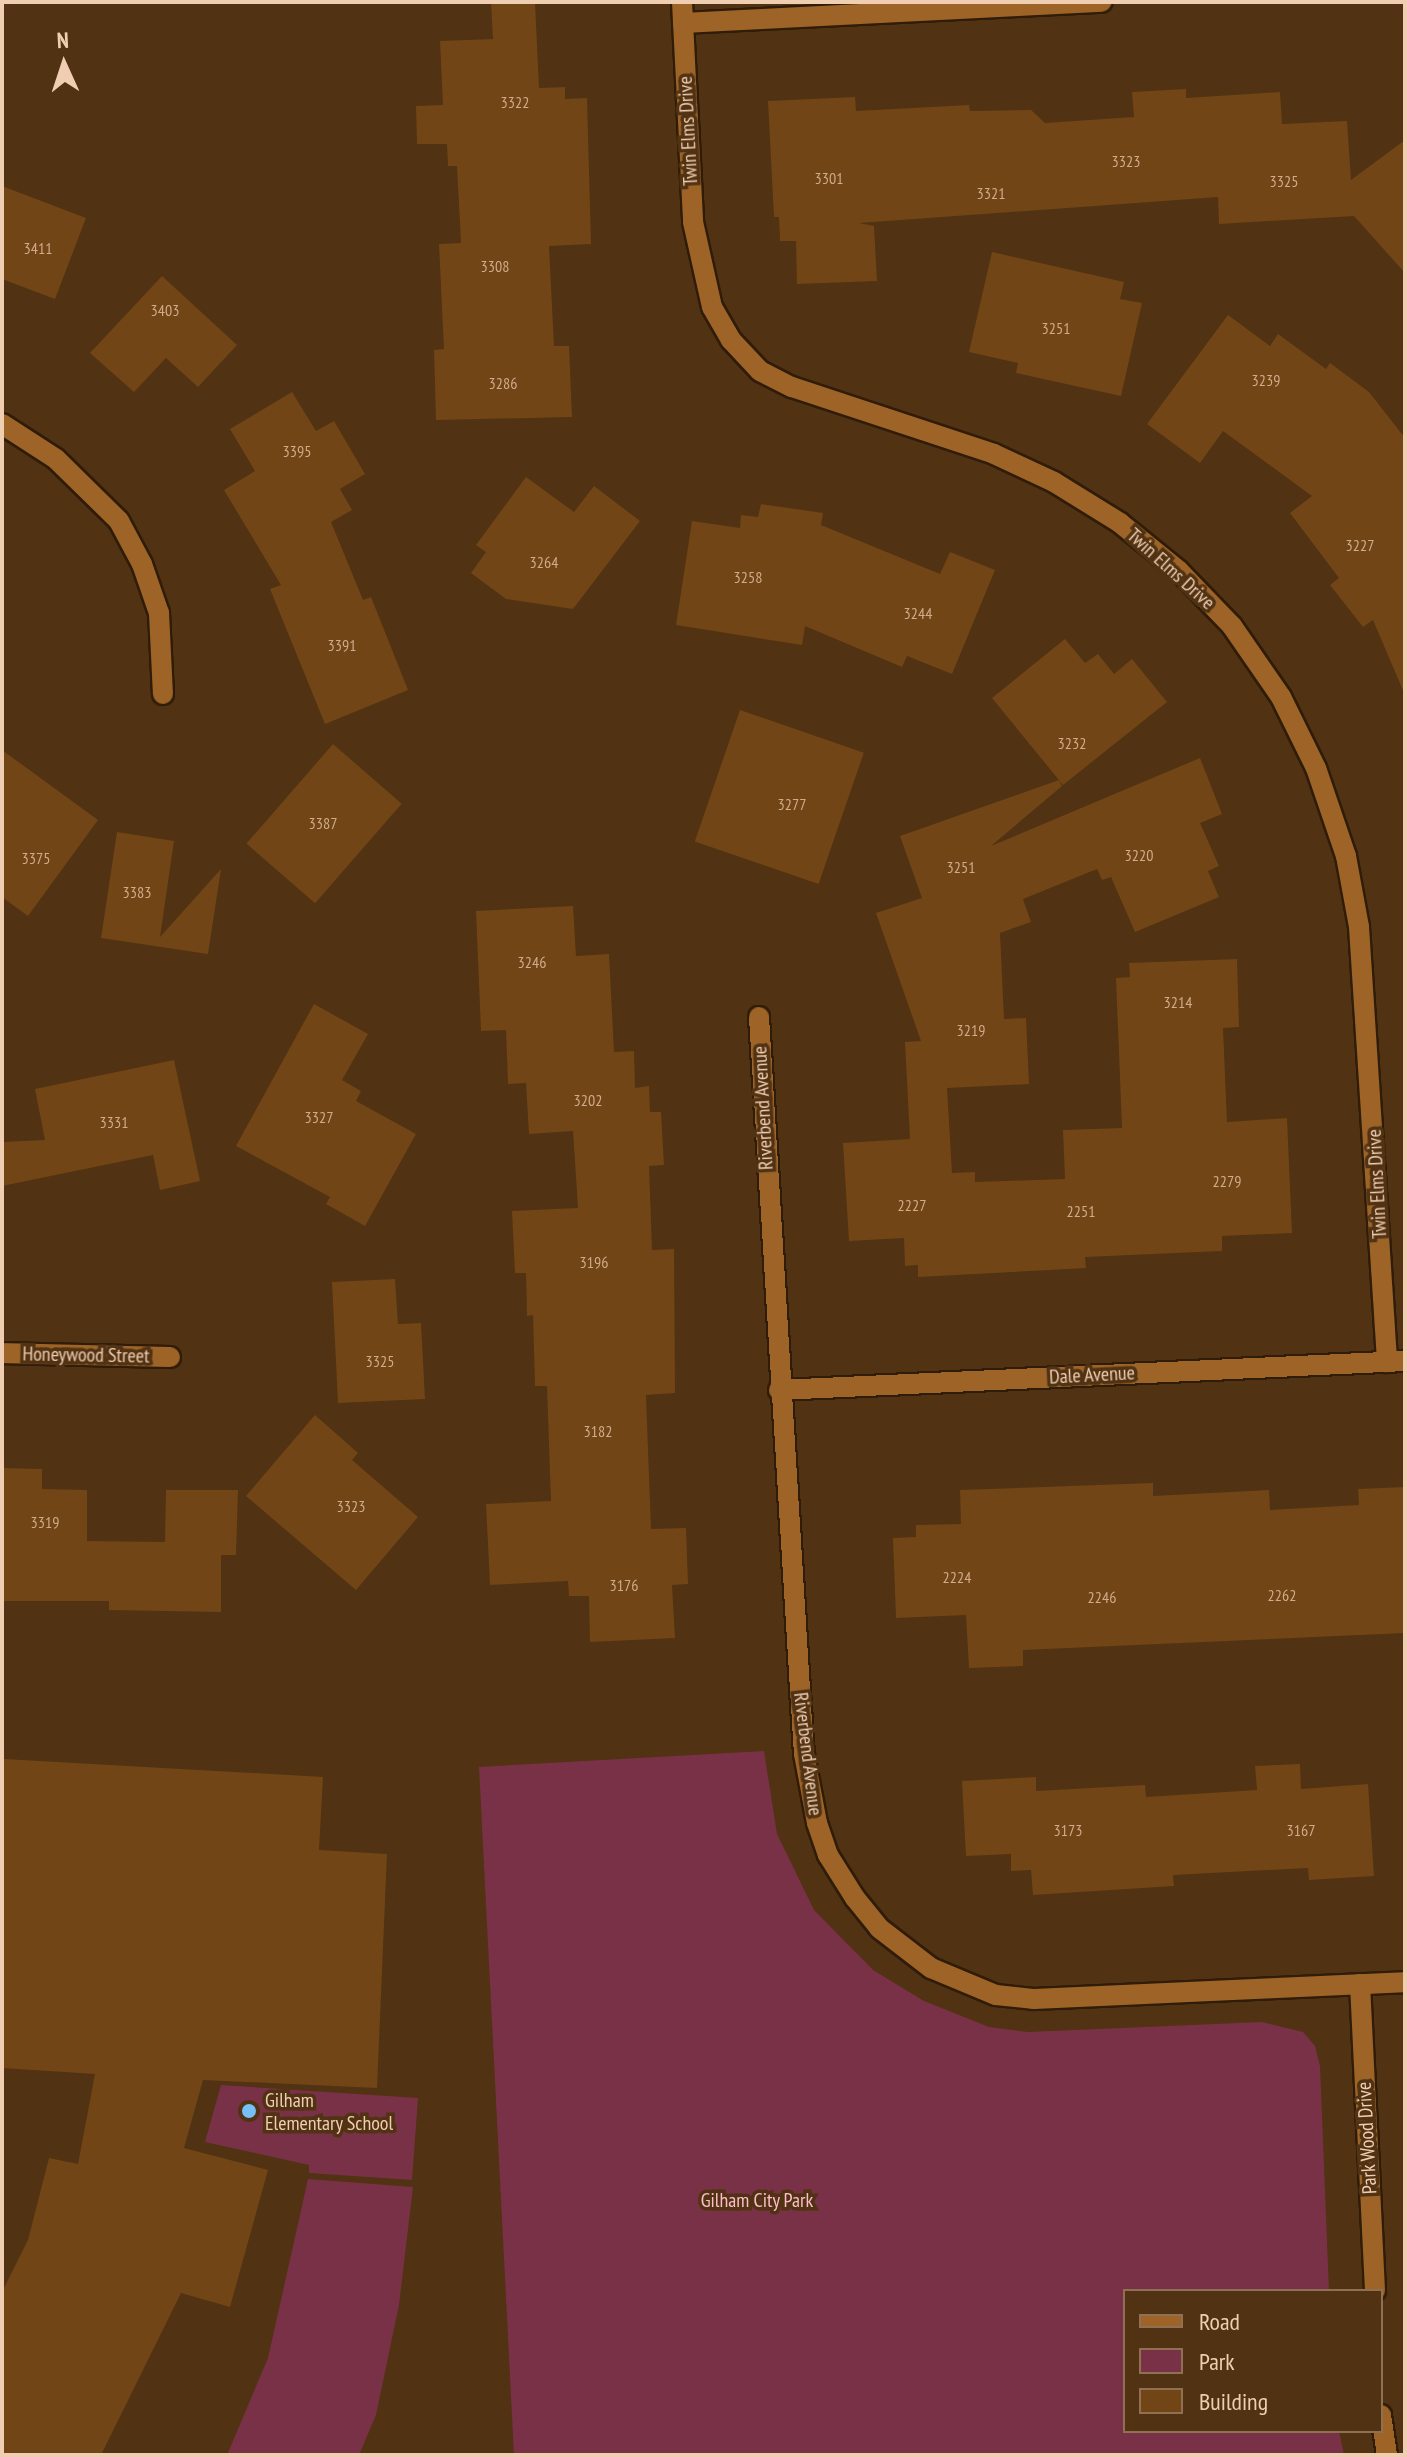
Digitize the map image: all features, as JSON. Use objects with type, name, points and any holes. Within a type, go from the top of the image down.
[{"type":"street","name":"Twin Elms Drive","points":[[682,2],[700,268],[712,307],[731,340],[760,371],[792,387],[994,454],[1054,482],[1120,523],[1178,570],[1232,626],[1281,697],[1316,768],[1346,856],[1359,927],[1396,1361]]},
{"type":"street","points":[[683,23],[1101,2]]},
{"type":"street","points":[[2,424],[56,459],[119,521],[142,564],[159,613],[163,694]]},
{"type":"street","name":"Riverbend Avenue","points":[[759,1017],[779,1390],[809,1784],[828,1855],[879,1928],[931,1968],[996,1995],[1033,1999],[1405,1982]]},
{"type":"street","name":"Honeywood Street","points":[[2,1353],[170,1357]]},
{"type":"street","name":"Dale Avenue","points":[[779,1390],[1396,1361]]},
{"type":"street","name":"Park Wood Drive","points":[[1360,1984],[1375,2289]]},
{"type":"street","points":[[1383,2428],[1387,2455]]},
{"type":"green space","name":"Gilham City Park","points":[[764,1751],[777,1834],[814,1910],[873,1970],[924,2001],[989,2027],[1028,2032],[1262,2022],[1303,2032],[1315,2046],[1320,2066],[1329,2289],[1123,2289],[1123,2433],[1339,2433],[1344,2455],[514,2455],[479,1767]]},
{"type":"green space","points":[[221,2085],[418,2098],[412,2180],[309,2173],[309,2165],[205,2142]]},
{"type":"green space","points":[[308,2179],[413,2187],[399,2305],[376,2415],[359,2455],[227,2455],[268,2358]]},
{"type":"building","points":[[491,2],[535,2],[539,88],[565,87],[565,99],[587,98],[591,244],[549,246],[554,346],[569,346],[572,417],[436,420],[434,350],[444,349],[439,244],[461,243],[457,166],[448,166],[447,144],[417,144],[416,106],[443,105],[440,41],[493,39]]},
{"type":"building","points":[[1186,89],[1186,98],[1280,92],[1282,124],[1347,121],[1351,180],[1405,140],[1405,273],[1354,216],[1219,224],[1218,197],[859,223],[874,226],[877,281],[797,284],[796,241],[780,241],[779,217],[774,217],[768,101],[855,97],[856,111],[969,105],[970,111],[1031,110],[1045,123],[1134,117],[1132,92]]},
{"type":"building","points":[[2,186],[86,218],[55,299],[2,279]]},
{"type":"building","points":[[992,252],[1124,282],[1120,299],[1142,303],[1121,396],[1016,373],[1018,363],[969,352]]},
{"type":"building","points":[[162,276],[237,345],[198,387],[166,358],[134,392],[90,353]]},
{"type":"building","points":[[1228,315],[1270,346],[1278,334],[1326,369],[1330,363],[1369,392],[1405,438],[1405,695],[1373,620],[1363,627],[1330,585],[1339,578],[1290,513],[1312,496],[1223,431],[1200,463],[1147,424]]},
{"type":"building","points":[[292,392],[316,431],[334,421],[365,474],[340,489],[352,510],[331,522],[363,600],[371,597],[408,690],[325,724],[270,589],[281,585],[224,490],[255,471],[230,429]]},
{"type":"building","points":[[526,477],[574,512],[594,486],[640,521],[573,609],[506,599],[471,573],[486,552],[476,545]]},
{"type":"building","points":[[761,504],[823,513],[821,525],[940,574],[950,552],[995,570],[952,674],[907,656],[902,667],[805,626],[802,645],[676,625],[692,521],[740,528],[741,515],[758,517]]},
{"type":"building","points":[[1065,639],[1085,663],[1098,654],[1114,674],[1132,659],[1167,702],[1063,785],[992,698]]},
{"type":"building","points":[[740,710],[864,753],[819,884],[695,841]]},
{"type":"building","points":[[333,744],[402,804],[315,903],[246,844]]},
{"type":"building","points":[[2,750],[98,820],[28,916],[2,897]]},
{"type":"building","points":[[1200,758],[1222,814],[1200,823],[1219,866],[1208,871],[1219,897],[1135,932],[1111,877],[1102,880],[1097,869],[1023,899],[1031,922],[1000,933],[1004,1019],[1026,1018],[1029,1084],[947,1088],[952,1173],[975,1172],[975,1182],[1065,1179],[1063,1130],[1122,1128],[1116,978],[1130,977],[1129,963],[1237,959],[1239,1027],[1223,1028],[1227,1122],[1287,1118],[1292,1233],[1222,1236],[1222,1251],[1085,1257],[1086,1268],[918,1277],[918,1265],[905,1266],[904,1238],[849,1241],[843,1143],[910,1139],[905,1042],[921,1041],[876,913],[922,898],[900,836],[1059,780],[1062,786],[991,846]]},
{"type":"building","points":[[117,832],[174,841],[160,937],[221,869],[208,954],[101,938]]},
{"type":"building","points":[[573,906],[576,956],[609,954],[614,1052],[634,1051],[635,1088],[649,1086],[650,1112],[661,1112],[664,1165],[649,1166],[652,1250],[674,1249],[675,1393],[646,1395],[651,1529],[686,1528],[688,1584],[672,1585],[675,1638],[590,1642],[589,1596],[569,1596],[568,1581],[490,1585],[486,1504],[551,1501],[547,1386],[535,1386],[533,1315],[527,1316],[526,1273],[515,1273],[512,1211],[578,1208],[573,1131],[529,1134],[526,1083],[508,1084],[506,1030],[481,1031],[476,911]]},
{"type":"building","points":[[314,1004],[368,1034],[342,1080],[361,1091],[356,1101],[416,1134],[365,1226],[326,1204],[330,1197],[236,1146]]},
{"type":"building","points":[[174,1060],[200,1181],[160,1190],[153,1155],[2,1186],[2,1142],[45,1140],[35,1089]]},
{"type":"building","points":[[395,1279],[398,1324],[421,1323],[425,1399],[338,1403],[332,1282]]},
{"type":"building","points":[[315,1415],[358,1453],[352,1460],[418,1517],[356,1590],[246,1496]]},
{"type":"building","points":[[2,1468],[42,1469],[42,1489],[87,1490],[87,1541],[165,1542],[166,1490],[238,1490],[236,1555],[221,1555],[221,1612],[109,1610],[109,1601],[2,1601]]},
{"type":"building","points":[[1153,1483],[1153,1496],[1269,1490],[1270,1510],[1359,1505],[1358,1489],[1405,1487],[1405,1633],[1023,1650],[1023,1666],[969,1668],[966,1615],[896,1618],[893,1538],[916,1537],[916,1525],[961,1524],[960,1490]]},
{"type":"building","points":[[4,1759],[323,1777],[319,1850],[387,1854],[377,2088],[203,2080],[184,2148],[268,2170],[230,2307],[181,2293],[101,2455],[2,2455],[2,2292],[28,2240],[49,2158],[78,2164],[95,2074],[2,2068]]},
{"type":"building","points":[[1300,1764],[1301,1789],[1368,1784],[1374,1876],[1309,1880],[1308,1868],[1173,1875],[1174,1886],[1033,1895],[1031,1870],[1011,1871],[1011,1854],[966,1856],[962,1781],[1036,1777],[1036,1791],[1145,1785],[1146,1797],[1257,1790],[1255,1766]]},
{"type":"place","name":"Gilham Elementary School","points":[[249,2111]]}]
